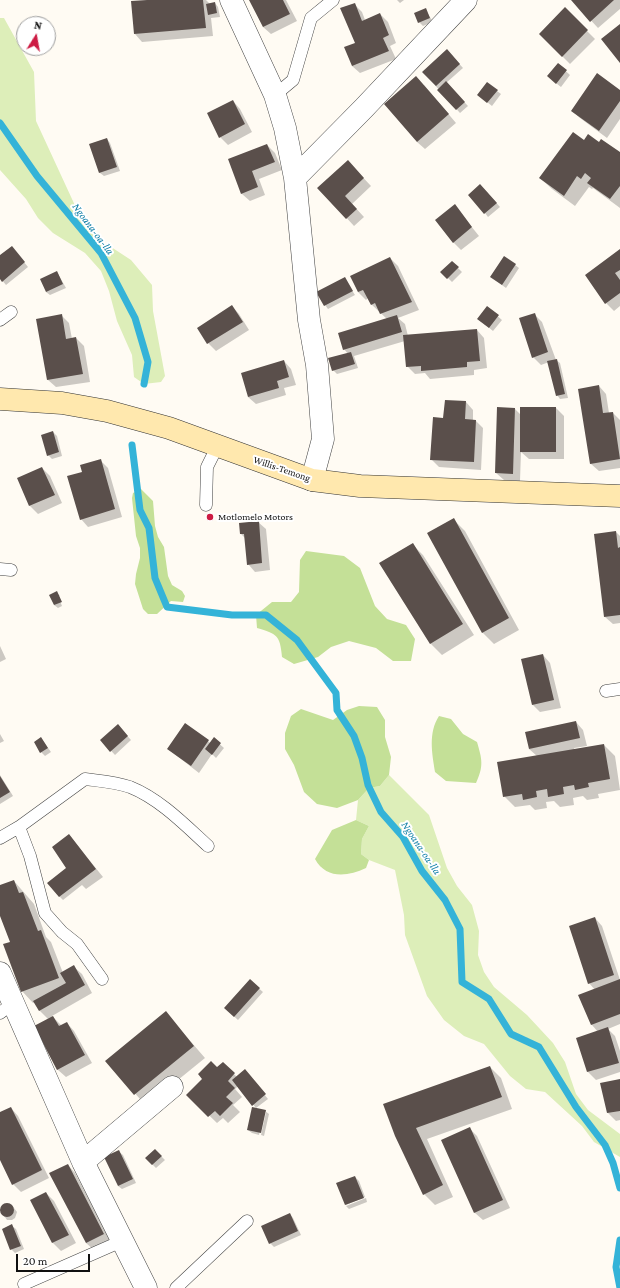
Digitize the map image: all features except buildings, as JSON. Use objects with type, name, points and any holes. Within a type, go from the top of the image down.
[{"type":"main road","name":"Willis-Temong","points":[[0,399],[62,403],[107,411],[169,428],[217,447],[312,480],[360,486],[620,496]]},
{"type":"street","points":[[231,0],[275,95],[285,128],[295,178],[309,320],[317,365],[323,439],[312,480]]},
{"type":"street","points":[[295,178],[364,108],[466,0]]},
{"type":"street","points":[[0,973],[6,1008],[146,1288]]},
{"type":"street","points":[[83,1162],[172,1087]]},
{"type":"lane","points":[[275,95],[293,80],[311,18],[333,0]]},
{"type":"lane","points":[[0,320],[11,312]]},
{"type":"lane","points":[[206,505],[207,468],[217,447]]},
{"type":"lane","points":[[606,691],[620,689]]},
{"type":"lane","points":[[0,838],[19,827],[85,779],[110,782],[130,787],[146,794],[181,821],[208,846]]},
{"type":"lane","points":[[19,827],[30,856],[45,913],[62,932],[77,944],[102,979]]},
{"type":"lane","points":[[176,1288],[247,1220]]},
{"type":"lane","points":[[24,1284],[122,1241]]},
{"type":"green space","points":[[0,18],[4,18],[16,40],[16,56],[25,56],[34,72],[36,121],[78,212],[105,243],[131,260],[152,285],[153,311],[165,376],[161,382],[144,384],[134,377],[132,355],[117,321],[109,291],[101,271],[85,253],[53,233],[38,218],[26,199],[0,170]]},
{"type":"green space","points":[[141,489],[153,501],[155,526],[158,537],[164,547],[168,576],[172,585],[182,591],[185,596],[183,602],[171,601],[157,614],[148,614],[143,609],[135,584],[140,558],[140,548],[136,536],[132,498],[133,493]]},
{"type":"green space","points":[[306,551],[344,556],[360,568],[375,606],[387,619],[406,625],[415,639],[411,661],[393,661],[376,648],[349,641],[331,647],[318,657],[294,664],[282,657],[280,644],[276,636],[257,628],[256,615],[272,602],[291,602],[299,592],[300,560]]},
{"type":"green space","points":[[359,706],[377,707],[385,720],[385,737],[391,757],[389,775],[380,786],[369,788],[358,800],[337,808],[317,804],[304,792],[294,765],[285,749],[285,733],[291,716],[301,709],[333,720],[347,710]]},
{"type":"green space","points":[[439,716],[451,719],[463,734],[477,742],[480,753],[481,767],[476,783],[446,781],[435,772],[432,736],[433,729]]},
{"type":"green space","points":[[389,775],[429,815],[447,868],[457,886],[472,905],[479,931],[478,955],[484,972],[494,987],[527,1015],[553,1043],[565,1062],[576,1094],[588,1110],[620,1134],[620,1157],[594,1142],[582,1126],[545,1092],[526,1089],[510,1076],[484,1044],[464,1036],[444,1020],[427,996],[405,935],[404,915],[395,870],[369,860],[361,854],[362,839],[369,826],[356,820],[358,800],[369,788],[380,786]]},
{"type":"green space","points":[[356,820],[369,826],[362,839],[361,854],[369,860],[366,868],[344,874],[331,873],[325,870],[315,859],[332,830]]},
{"type":"waterway","name":"Ngoana-oa-lla","points":[[0,123],[37,176],[101,253],[135,318],[148,362],[144,384]]},
{"type":"waterway","name":"Ngoana-oa-lla","points":[[132,445],[140,510],[149,528],[155,578],[167,607],[232,615],[266,615],[297,640],[336,693],[337,710],[354,736],[362,758],[368,785],[381,812],[403,837],[422,871],[445,900],[460,929],[462,982],[489,999],[511,1034],[539,1047],[576,1107],[605,1145],[613,1163],[620,1188]]},
{"type":"waterway","name":"Ngoana-oa-lla","points":[[620,1240],[616,1267],[620,1288]]},
{"type":"place","name":"Motlomelo Motors","points":[[210,517]]}]
